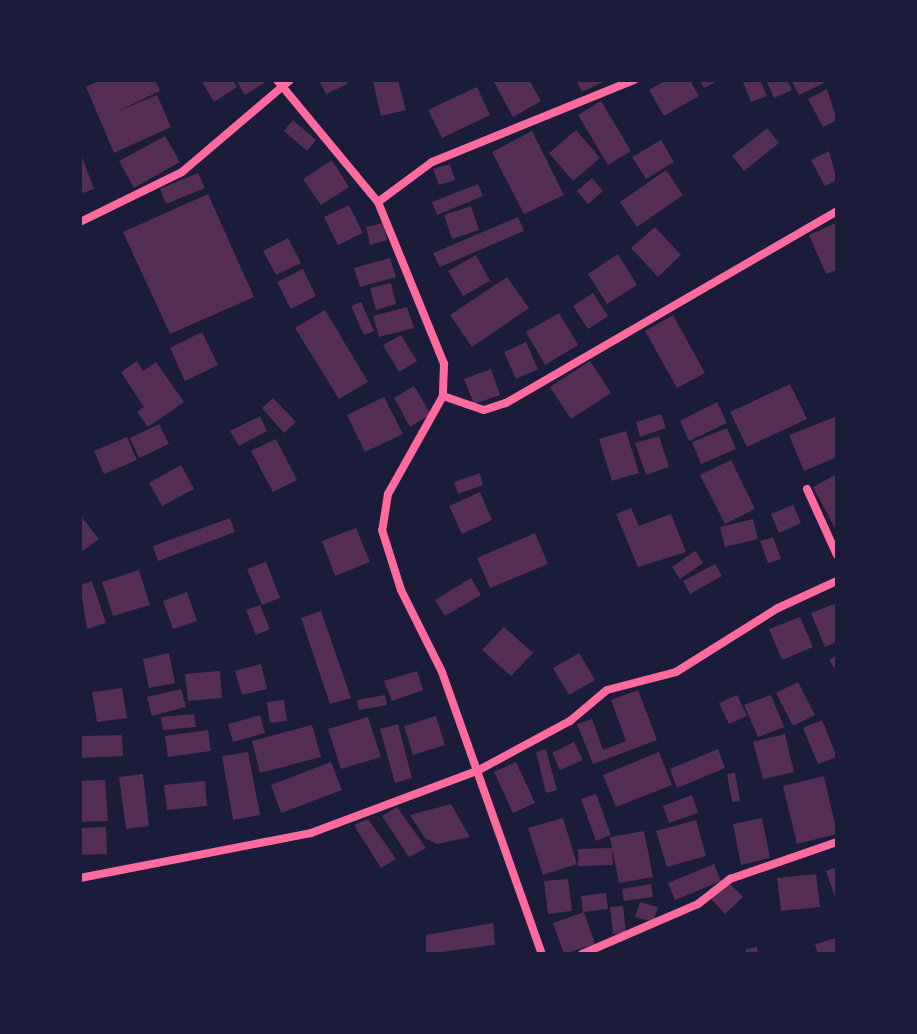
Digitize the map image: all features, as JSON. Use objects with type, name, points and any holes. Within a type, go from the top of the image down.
[{"type":"street","points":[[80,222],[182,172],[278,83],[290,80]]},
{"type":"street","points":[[378,202],[432,162],[634,80]]},
{"type":"street","points":[[278,83],[378,202],[444,364],[443,396],[388,494],[382,530],[477,771],[542,954]]},
{"type":"street","points":[[443,396],[484,410],[506,403],[837,211]]},
{"type":"street","points":[[807,489],[837,555]]},
{"type":"street","points":[[80,878],[311,833],[477,771],[570,721],[607,690],[676,672],[778,608],[837,581]]},
{"type":"street","points":[[582,954],[698,904],[730,879],[837,842]]},
{"type":"building","points":[[101,80],[155,80],[160,91],[116,112],[157,95],[171,127],[114,153],[86,87]]},
{"type":"building","points":[[201,80],[233,80],[237,87],[214,102]]},
{"type":"building","points":[[236,80],[269,80],[245,95]]},
{"type":"building","points":[[319,80],[346,80],[348,84],[326,94]]},
{"type":"building","points":[[398,80],[406,110],[381,116],[373,82]]},
{"type":"building","points":[[493,80],[529,80],[541,101],[513,117]]},
{"type":"building","points":[[576,80],[607,80],[582,92]]},
{"type":"building","points":[[666,80],[690,80],[699,96],[664,116],[649,90]]},
{"type":"building","points":[[699,80],[719,80],[704,88]]},
{"type":"building","points":[[742,80],[760,80],[767,96],[751,102]]},
{"type":"building","points":[[766,80],[787,80],[792,90],[774,98]]},
{"type":"building","points":[[791,80],[823,80],[824,83],[799,95]]},
{"type":"building","points":[[477,87],[490,115],[442,138],[428,110]]},
{"type":"building","points":[[827,89],[837,120],[823,127],[808,99]]},
{"type":"building","points":[[601,101],[631,151],[608,165],[578,115]]},
{"type":"building","points":[[293,120],[316,140],[307,151],[284,131]]},
{"type":"building","points":[[767,128],[779,143],[744,171],[732,156]]},
{"type":"building","points":[[576,130],[600,158],[573,181],[549,153]]},
{"type":"building","points":[[532,131],[564,195],[524,214],[492,152]]},
{"type":"building","points":[[165,136],[180,162],[134,188],[119,161]]},
{"type":"building","points":[[661,140],[674,162],[646,179],[632,157]]},
{"type":"building","points":[[829,151],[837,180],[825,186],[811,160]]},
{"type":"building","points":[[80,158],[94,189],[80,194]]},
{"type":"building","points":[[332,160],[349,187],[321,205],[303,179]]},
{"type":"building","points":[[450,164],[455,180],[439,185],[433,169]]},
{"type":"building","points":[[666,170],[683,195],[637,227],[620,202]]},
{"type":"building","points":[[198,173],[205,188],[166,204],[160,189]]},
{"type":"building","points":[[592,178],[603,191],[588,204],[577,191]]},
{"type":"building","points":[[478,184],[483,196],[437,215],[432,202]]},
{"type":"building","points":[[208,194],[254,297],[170,334],[123,232]]},
{"type":"building","points":[[349,205],[363,233],[338,245],[324,217]]},
{"type":"building","points":[[471,206],[479,230],[452,239],[444,215]]},
{"type":"building","points":[[518,217],[524,231],[440,267],[433,253]]},
{"type":"building","points":[[383,223],[387,240],[370,245],[366,227]]},
{"type":"building","points":[[836,223],[837,270],[826,274],[809,235]]},
{"type":"building","points":[[655,227],[681,255],[658,277],[631,248]]},
{"type":"building","points":[[288,238],[301,263],[276,275],[263,251]]},
{"type":"building","points":[[618,254],[637,285],[607,304],[588,274]]},
{"type":"building","points":[[476,255],[490,281],[463,296],[448,271]]},
{"type":"building","points":[[390,258],[396,277],[360,287],[354,268]]},
{"type":"building","points":[[303,269],[316,296],[291,309],[277,282]]},
{"type":"building","points":[[507,277],[529,308],[472,347],[450,315]]},
{"type":"building","points":[[391,283],[396,304],[376,310],[370,288]]},
{"type":"building","points":[[593,293],[608,316],[588,329],[573,306]]},
{"type":"building","points":[[361,302],[374,331],[364,335],[351,306]]},
{"type":"building","points":[[407,307],[414,328],[379,337],[373,316]]},
{"type":"building","points":[[325,310],[368,382],[339,399],[295,328]]},
{"type":"building","points":[[559,313],[578,345],[545,365],[526,332]]},
{"type":"building","points":[[673,315],[705,373],[677,388],[645,331]]},
{"type":"building","points":[[202,332],[218,365],[185,381],[170,348]]},
{"type":"building","points":[[401,335],[417,361],[399,372],[383,345]]},
{"type":"building","points":[[526,342],[538,369],[516,379],[504,352]]},
{"type":"building","points":[[137,361],[143,371],[156,362],[184,402],[148,427],[137,412],[144,407],[121,372]]},
{"type":"building","points":[[590,361],[611,393],[571,419],[550,387]]},
{"type":"building","points":[[491,369],[500,395],[474,404],[464,379]]},
{"type":"building","points":[[790,384],[807,419],[747,447],[730,412]]},
{"type":"building","points":[[414,386],[431,414],[410,427],[394,398]]},
{"type":"building","points":[[384,397],[403,434],[365,452],[347,415]]},
{"type":"building","points":[[273,398],[296,422],[284,433],[262,408]]},
{"type":"building","points":[[717,402],[727,423],[689,441],[680,421]]},
{"type":"building","points":[[661,414],[666,428],[640,437],[636,422]]},
{"type":"building","points":[[260,416],[267,431],[239,446],[230,431]]},
{"type":"building","points":[[837,416],[837,457],[804,471],[789,435]]},
{"type":"building","points":[[159,424],[169,444],[139,458],[130,438]]},
{"type":"building","points":[[727,428],[736,449],[701,464],[692,442]]},
{"type":"building","points":[[626,431],[639,473],[612,481],[599,439]]},
{"type":"building","points":[[659,436],[669,467],[646,475],[635,443]]},
{"type":"building","points":[[127,437],[137,460],[104,474],[94,451]]},
{"type":"building","points":[[276,439],[297,480],[273,492],[251,451]]},
{"type":"building","points":[[731,460],[755,509],[725,524],[700,475]]},
{"type":"building","points":[[181,465],[194,489],[162,506],[149,483]]},
{"type":"building","points":[[480,473],[483,485],[458,494],[454,482]]},
{"type":"building","points":[[837,474],[837,532],[813,487]]},
{"type":"building","points":[[480,492],[492,520],[462,534],[449,506]]},
{"type":"building","points":[[793,505],[801,523],[779,533],[771,514]]},
{"type":"building","points":[[631,508],[639,526],[671,514],[686,552],[638,567],[616,514]]},
{"type":"building","points":[[80,515],[99,539],[80,553]]},
{"type":"building","points":[[230,518],[235,532],[158,561],[153,546]]},
{"type":"building","points":[[753,519],[758,539],[725,547],[720,527]]},
{"type":"building","points":[[356,528],[370,562],[335,576],[322,541]]},
{"type":"building","points":[[535,533],[548,564],[490,588],[477,558]]},
{"type":"building","points":[[773,537],[781,559],[768,563],[760,541]]},
{"type":"building","points":[[695,551],[703,563],[680,579],[672,567]]},
{"type":"building","points":[[266,562],[280,598],[262,605],[247,569]]},
{"type":"building","points":[[715,564],[722,576],[690,594],[683,581]]},
{"type":"building","points":[[139,570],[150,605],[113,616],[102,582]]},
{"type":"building","points":[[471,578],[481,595],[445,616],[435,600]]},
{"type":"building","points":[[92,581],[106,623],[87,629],[80,585]]},
{"type":"building","points":[[187,592],[197,621],[173,629],[163,601]]},
{"type":"building","points":[[837,603],[837,642],[825,647],[811,613]]},
{"type":"building","points":[[260,605],[270,629],[256,635],[246,610]]},
{"type":"building","points":[[321,611],[351,698],[330,704],[301,618]]},
{"type":"building","points":[[800,617],[813,647],[782,660],[769,629]]},
{"type":"building","points":[[504,627],[533,653],[511,676],[482,650]]},
{"type":"building","points":[[169,653],[175,683],[149,688],[143,659]]},
{"type":"building","points":[[579,653],[595,680],[569,695],[553,668]]},
{"type":"building","points":[[837,655],[837,673],[829,660]]},
{"type":"building","points":[[261,664],[267,689],[242,695],[235,671]]},
{"type":"building","points":[[220,671],[222,698],[188,701],[185,674]]},
{"type":"building","points":[[417,671],[423,690],[392,701],[384,681]]},
{"type":"building","points":[[798,682],[815,715],[793,726],[776,693]]},
{"type":"building","points":[[122,688],[127,718],[97,722],[92,692]]},
{"type":"building","points":[[181,689],[186,707],[152,716],[147,697]]},
{"type":"building","points":[[638,690],[657,740],[593,764],[577,724],[592,719],[603,750],[626,741],[611,700]]},
{"type":"building","points":[[385,695],[387,705],[359,710],[357,700]]},
{"type":"building","points":[[737,695],[747,716],[729,724],[719,703]]},
{"type":"building","points":[[771,695],[784,727],[758,737],[744,705]]},
{"type":"building","points":[[284,700],[287,721],[270,723],[267,702]]},
{"type":"building","points":[[194,714],[196,727],[163,730],[161,717]]},
{"type":"building","points":[[260,715],[265,733],[233,742],[228,724]]},
{"type":"building","points":[[436,716],[445,745],[413,755],[404,726]]},
{"type":"building","points":[[368,717],[381,757],[341,769],[328,729]]},
{"type":"building","points":[[822,720],[837,757],[818,764],[803,728]]},
{"type":"building","points":[[398,724],[412,778],[395,783],[380,729]]},
{"type":"building","points":[[312,725],[321,757],[260,773],[252,741]]},
{"type":"building","points":[[208,730],[211,751],[168,757],[165,736]]},
{"type":"building","points":[[785,734],[794,772],[763,779],[753,742]]},
{"type":"building","points":[[122,735],[123,756],[82,758],[81,736]]},
{"type":"building","points":[[574,742],[583,760],[560,770],[552,753]]},
{"type":"building","points":[[546,749],[557,790],[546,793],[536,752]]},
{"type":"building","points":[[718,749],[725,768],[677,788],[670,769]]},
{"type":"building","points":[[248,752],[260,815],[233,820],[222,756]]},
{"type":"building","points":[[659,752],[672,785],[616,807],[603,775]]},
{"type":"building","points":[[331,762],[342,790],[281,813],[271,785]]},
{"type":"building","points":[[516,762],[535,803],[513,813],[494,772]]},
{"type":"building","points":[[735,773],[740,801],[732,802],[727,774]]},
{"type":"building","points":[[143,774],[149,826],[126,829],[119,777]]},
{"type":"building","points":[[824,776],[837,834],[797,844],[783,786]]},
{"type":"building","points":[[105,780],[108,821],[80,822],[80,781]]},
{"type":"building","points":[[205,781],[207,806],[167,810],[164,785]]},
{"type":"building","points":[[596,794],[611,835],[596,841],[581,799]]},
{"type":"building","points":[[692,795],[698,813],[669,823],[663,806]]},
{"type":"building","points":[[451,804],[470,837],[437,844],[425,838],[410,815]]},
{"type":"building","points":[[397,807],[426,848],[409,857],[382,816]]},
{"type":"building","points":[[563,818],[577,864],[543,875],[528,828]]},
{"type":"building","points":[[762,818],[770,858],[741,865],[733,824]]},
{"type":"building","points":[[368,819],[396,859],[381,868],[354,825]]},
{"type":"building","points":[[696,820],[706,856],[667,867],[656,831]]},
{"type":"building","points":[[106,827],[107,854],[80,855],[80,828]]},
{"type":"building","points":[[644,831],[653,877],[619,883],[610,837]]},
{"type":"building","points":[[612,848],[613,865],[578,866],[578,849]]},
{"type":"building","points":[[714,864],[721,881],[675,900],[668,883]]},
{"type":"building","points":[[837,867],[837,896],[835,897],[826,871]]},
{"type":"building","points":[[816,874],[820,907],[781,911],[777,878]]},
{"type":"building","points":[[568,879],[572,911],[548,914],[544,881]]},
{"type":"building","points":[[729,883],[743,897],[725,914],[711,899]]},
{"type":"building","points":[[651,884],[653,897],[624,901],[622,889]]},
{"type":"building","points":[[606,893],[608,909],[583,912],[581,896]]},
{"type":"building","points":[[640,902],[658,907],[653,922],[635,917]]},
{"type":"building","points":[[623,906],[626,933],[613,934],[610,907]]},
{"type":"building","points":[[584,912],[595,944],[564,954],[553,923]]},
{"type":"building","points":[[493,923],[495,945],[426,954],[426,935]]},
{"type":"building","points":[[837,938],[837,954],[818,954],[815,944]]},
{"type":"building","points":[[757,947],[758,954],[746,954],[746,949]]}]
